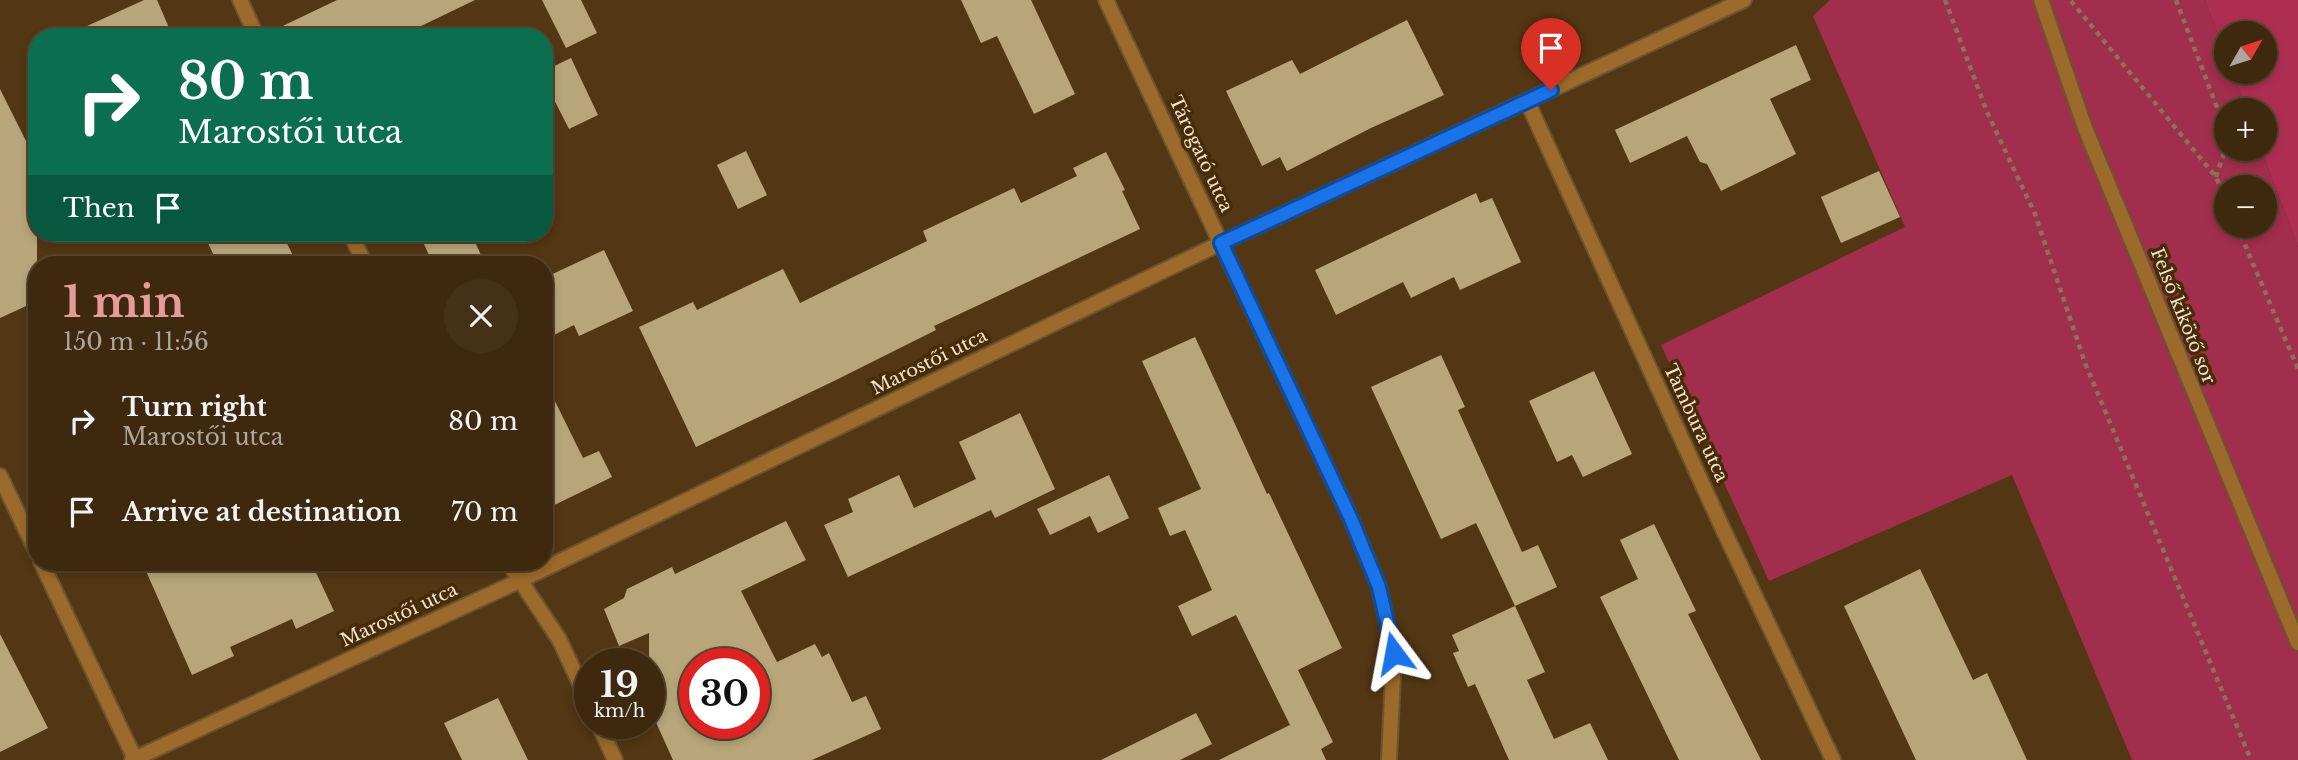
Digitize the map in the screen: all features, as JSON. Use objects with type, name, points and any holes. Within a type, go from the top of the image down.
[{"type":"street","points":[[240,0],[253,28]]},
{"type":"street","name":"Tárogató utca","points":[[1106,0],[1351,519],[1379,587],[1394,653],[1389,760]]},
{"type":"street","name":"Marostői utca","points":[[553,564],[1221,243],[1744,0]]},
{"type":"street","name":"Felső kikötő sor","points":[[2041,0],[2085,128],[2298,643]]},
{"type":"street","name":"Tambura utca","points":[[1527,101],[1722,527],[1833,760]]},
{"type":"street","points":[[0,475],[28,533]]},
{"type":"street","points":[[45,571],[134,759]]},
{"type":"street","points":[[514,571],[558,639],[574,672]]},
{"type":"street","name":"Marostői utca","points":[[134,759],[538,571]]},
{"type":"street","points":[[605,739],[615,760]]},
{"type":"path","points":[[1945,0],[1987,112],[2035,214],[2085,363],[2251,760]]},
{"type":"path","points":[[2070,0],[2214,175]]},
{"type":"path","points":[[2176,0],[2214,100]]},
{"type":"path","points":[[2241,238],[2298,369]]},
{"type":"shaded area","points":[[1830,0],[2205,0],[2214,24],[2214,84],[2236,84],[2242,98],[2214,98],[2214,161],[2266,161],[2271,175],[2214,175],[2214,238],[2277,238],[2277,191],[2298,247],[2298,760],[2132,760],[2012,475],[1769,581],[1661,345],[1905,227],[1813,16]]},
{"type":"shaded area","points":[[2205,0],[2298,0],[2298,247],[2277,191],[2277,175],[2271,175],[2266,161],[2277,161],[2277,98],[2242,98],[2236,84],[2277,84],[2277,21],[2214,21],[2214,24]]},
{"type":"building","points":[[144,0],[157,0],[169,28],[83,28]]},
{"type":"building","points":[[337,0],[475,0],[420,28],[279,28]]},
{"type":"building","points":[[542,0],[581,0],[597,33],[566,48]]},
{"type":"building","points":[[961,0],[1031,0],[1075,94],[1034,114],[997,36],[981,43]]},
{"type":"building","points":[[1407,20],[1444,95],[1371,128],[1287,171],[1280,157],[1262,166],[1226,91],[1292,60],[1300,74]]},
{"type":"building","points":[[1796,45],[1811,80],[1770,99],[1796,154],[1721,191],[1707,164],[1700,162],[1687,136],[1630,163],[1615,130]]},
{"type":"building","points":[[571,58],[598,115],[569,129],[553,98],[553,67]]},
{"type":"building","points":[[0,89],[28,145],[28,242],[37,242],[37,256],[28,256],[28,305],[0,318]]},
{"type":"building","points":[[746,151],[767,195],[738,209],[717,165]]},
{"type":"building","points":[[1106,152],[1140,229],[934,326],[936,330],[696,447],[639,327],[693,302],[697,310],[783,269],[800,303],[927,241],[923,231],[1014,188],[1021,203],[1077,176],[1073,168]]},
{"type":"building","points":[[1879,171],[1900,217],[1841,243],[1821,197]]},
{"type":"building","points":[[1476,193],[1480,203],[1492,198],[1521,262],[1460,290],[1454,277],[1411,298],[1403,282],[1336,315],[1315,270]]},
{"type":"building","points":[[207,242],[286,242],[293,256],[214,256]]},
{"type":"building","points":[[423,242],[475,242],[481,256],[429,256]]},
{"type":"building","points":[[604,250],[633,311],[579,336],[574,325],[553,336],[553,274]]},
{"type":"building","points":[[1195,337],[1342,648],[1298,670],[1333,742],[1321,749],[1326,760],[1219,760],[1290,725],[1236,615],[1192,636],[1178,606],[1212,590],[1185,530],[1170,536],[1158,508],[1201,489],[1142,361]]},
{"type":"building","points":[[1441,355],[1465,407],[1458,410],[1522,552],[1538,545],[1557,587],[1515,606],[1476,523],[1441,539],[1371,387]]},
{"type":"building","points":[[1594,371],[1632,454],[1583,477],[1572,455],[1557,462],[1529,401]]},
{"type":"building","points":[[553,397],[583,458],[599,451],[612,477],[553,506]]},
{"type":"building","points":[[1020,413],[1055,489],[995,518],[991,510],[848,577],[824,525],[853,512],[848,499],[899,475],[914,508],[976,479],[959,442]]},
{"type":"building","points":[[1109,475],[1129,518],[1098,533],[1090,516],[1050,535],[1037,509]]},
{"type":"building","points":[[786,521],[806,560],[741,591],[770,648],[679,648],[679,739],[770,739],[770,648],[777,662],[815,644],[822,657],[829,653],[852,702],[866,696],[881,729],[812,760],[673,760],[663,739],[665,648],[649,648],[649,633],[619,646],[604,609],[624,598],[627,589],[672,567],[675,574]]},
{"type":"building","points":[[1654,524],[1696,611],[1688,614],[1761,760],[1679,760],[1600,597],[1638,579],[1620,540]]},
{"type":"building","points":[[1920,569],[1973,680],[1987,673],[2027,760],[1916,760],[1844,606]]},
{"type":"building","points":[[146,571],[315,571],[334,611],[296,629],[292,619],[230,647],[234,656],[192,675]]},
{"type":"building","points":[[1515,606],[1545,672],[1527,680],[1554,739],[1590,723],[1608,760],[1509,760],[1475,684],[1468,687],[1453,653],[1459,651],[1452,635]]},
{"type":"building","points":[[0,634],[48,728],[0,752]]},
{"type":"building","points":[[498,698],[528,760],[462,760],[444,723]]},
{"type":"building","points":[[1196,713],[1212,744],[1180,760],[1101,760]]},
{"type":"route","points":[[1394,653],[1379,587],[1351,519],[1221,243],[1551,90]]}]
